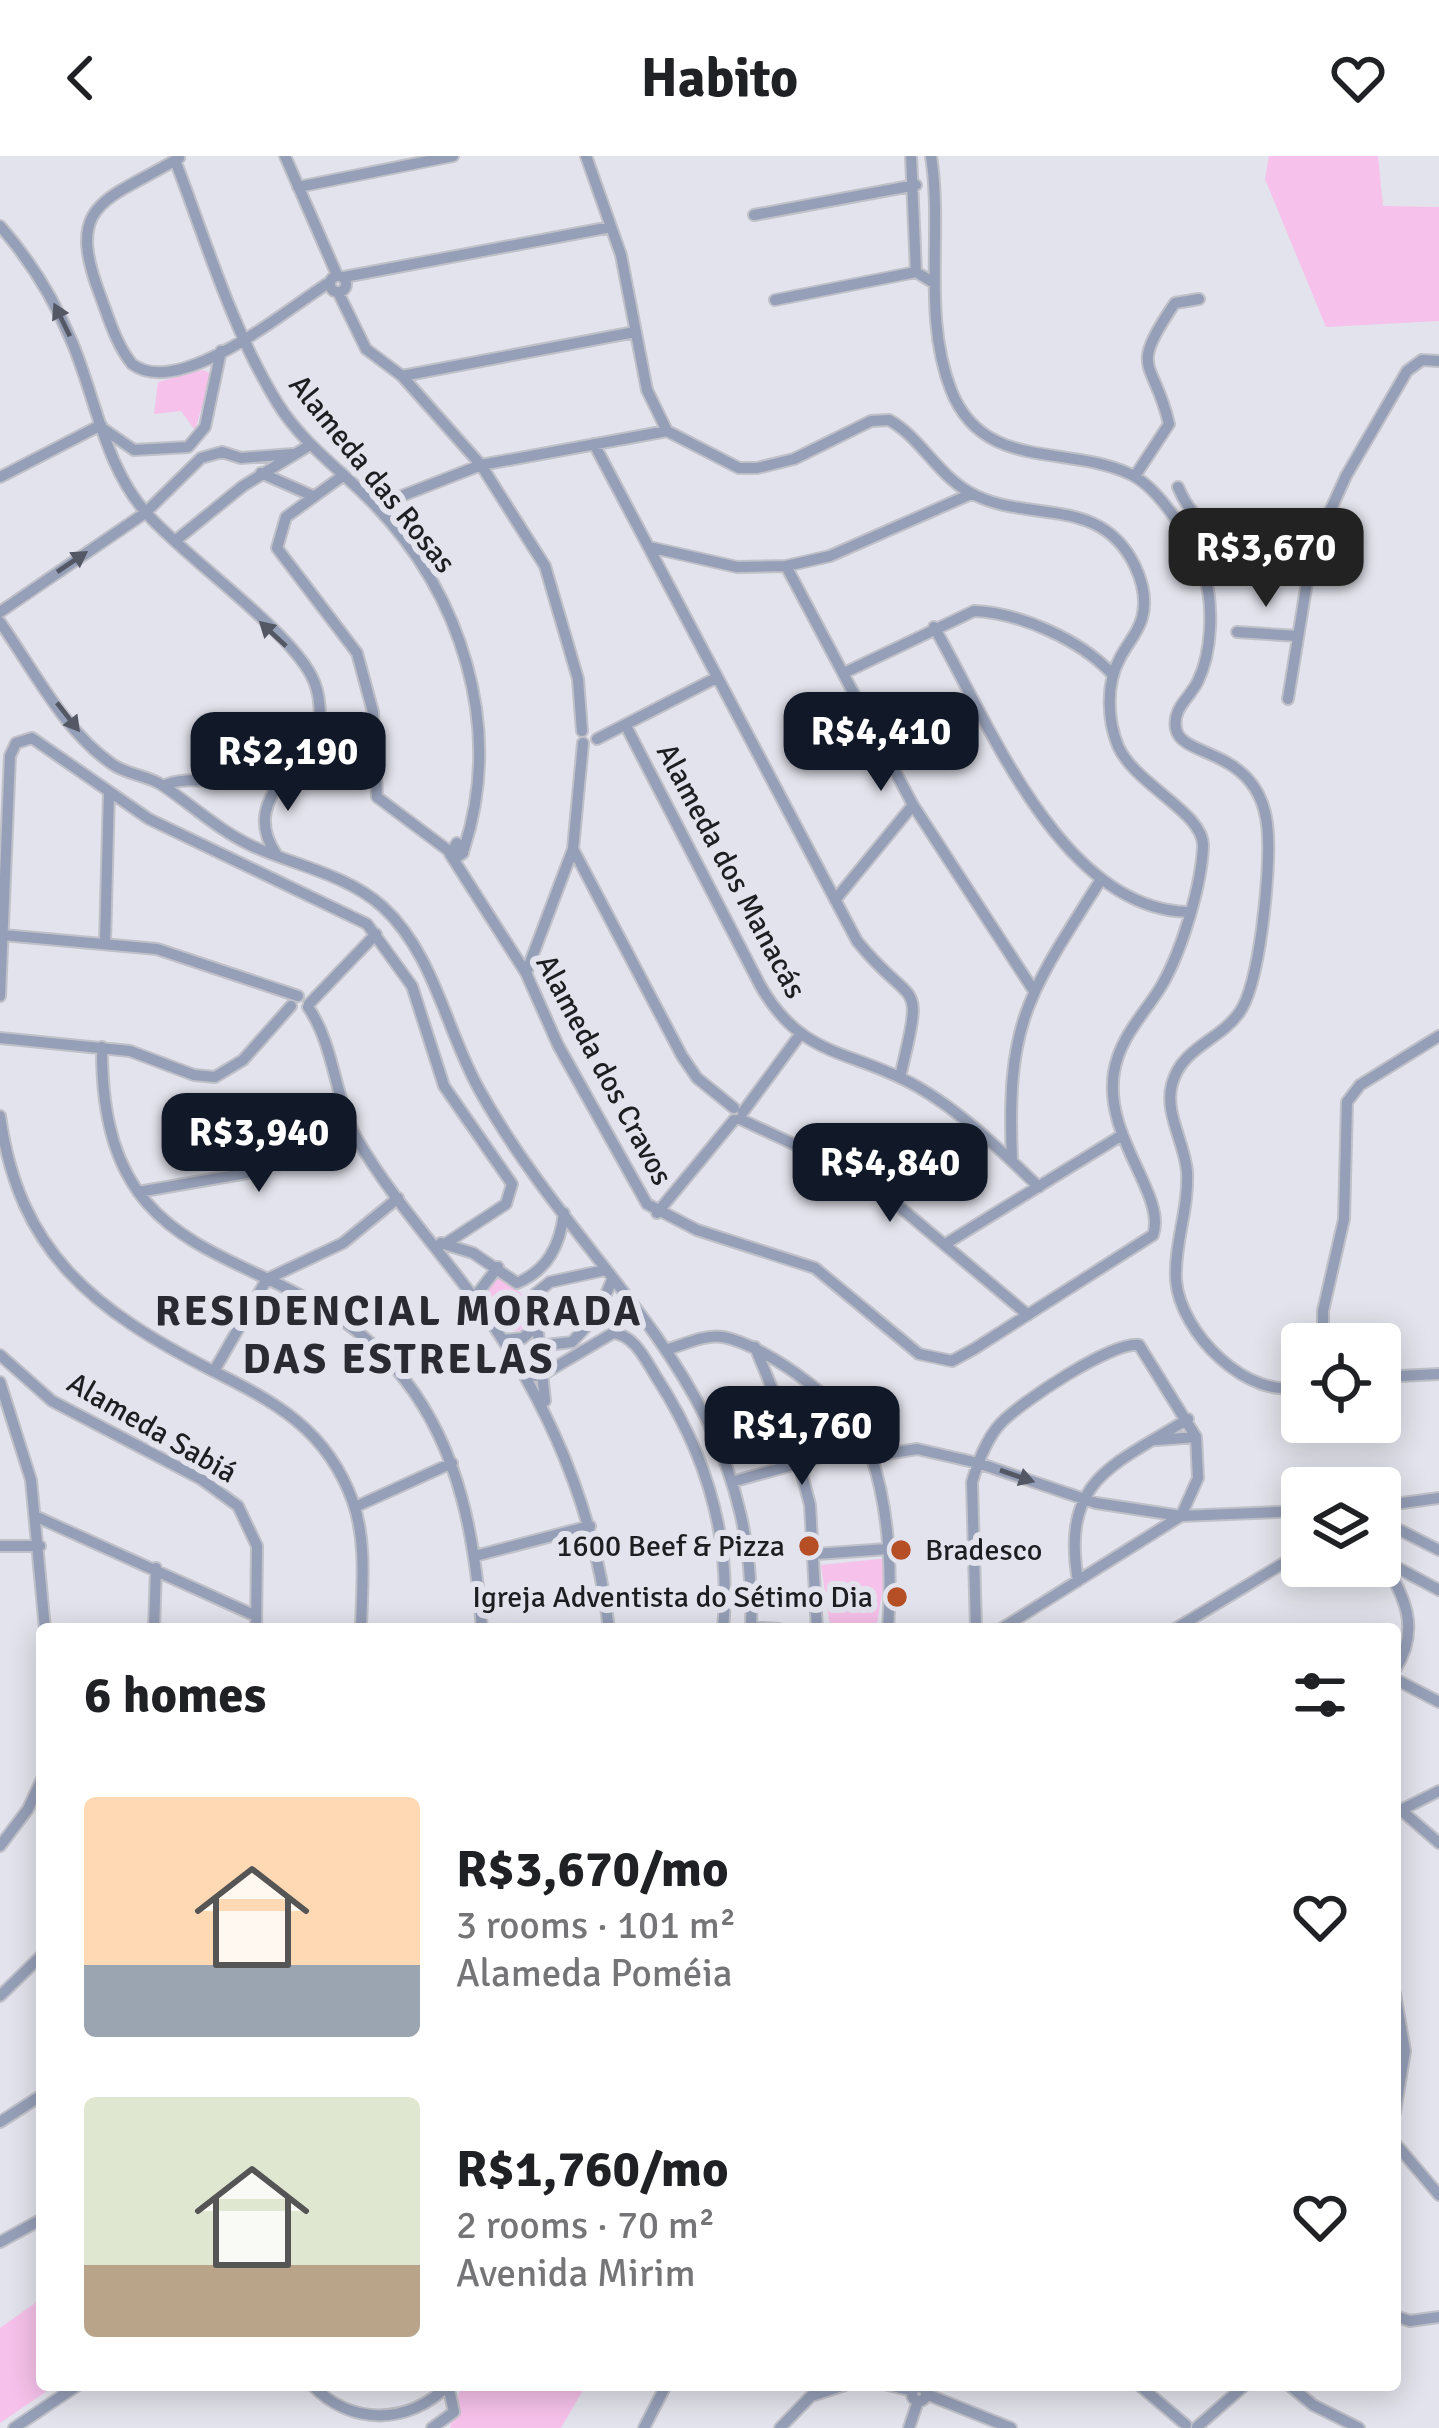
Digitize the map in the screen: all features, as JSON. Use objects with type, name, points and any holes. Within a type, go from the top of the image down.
[{"type":"street","points":[[285,156],[366,349],[402,376],[481,465],[545,566],[570,643],[581,714],[593,736]]},
{"type":"street","points":[[298,187],[453,156]]},
{"type":"street","points":[[586,156],[611,227],[646,391],[667,431],[739,468],[757,468],[815,451],[871,421],[889,420],[971,494],[1080,515],[1121,543],[1144,587],[1136,632],[1112,674],[1110,712],[1119,748],[1144,783],[1187,813],[1203,837],[1187,912],[1165,981],[1117,1058],[1112,1097],[1119,1137],[947,1244]]},
{"type":"street","points":[[911,156],[916,184],[916,272]]},
{"type":"street","points":[[932,156],[934,283],[949,387],[980,432],[1010,449],[1135,476],[1191,548],[1209,593],[1203,670],[1178,710],[1178,736],[1186,745],[1240,766],[1260,802],[1268,834],[1246,1001],[1229,1024],[1186,1057],[1171,1089],[1187,1172],[1177,1287],[1194,1322],[1234,1369],[1268,1388],[1281,1387]]},
{"type":"street","points":[[178,158],[97,208],[84,233],[88,264],[126,356],[138,369],[175,372],[221,352],[310,296],[366,275],[611,227]]},
{"type":"street","name":"Alameda das Rosas","points":[[178,158],[244,339],[280,406],[310,445],[376,506],[454,618],[467,661],[478,750],[468,830],[457,850]]},
{"type":"street","points":[[754,215],[916,184]]},
{"type":"street","points":[[0,226],[49,294],[101,425],[145,513],[311,675],[319,696],[316,739],[269,796],[264,815],[266,835],[278,857]]},
{"type":"street","points":[[775,300],[916,272],[934,283]]},
{"type":"street","points":[[1135,476],[1169,424],[1148,378],[1145,354],[1175,303],[1199,299]]},
{"type":"street","points":[[402,376],[634,332]]},
{"type":"street","points":[[101,425],[134,450],[166,452],[188,447],[205,427],[221,352]]},
{"type":"street","points":[[1288,700],[1312,551],[1397,383],[1413,364],[1439,361]]},
{"type":"street","points":[[0,477],[101,425]]},
{"type":"street","points":[[205,427],[221,452]]},
{"type":"street","points":[[376,506],[481,465],[667,431]]},
{"type":"street","points":[[593,444],[856,941],[904,984],[914,1002],[900,1077]]},
{"type":"street","points":[[176,542],[261,473],[310,445]]},
{"type":"street","points":[[166,452],[184,474]]},
{"type":"street","points":[[0,612],[145,513],[201,458],[221,452],[241,458],[292,454]]},
{"type":"street","points":[[261,473],[313,496]]},
{"type":"street","points":[[344,475],[286,518],[277,548],[357,653],[373,712],[377,796],[457,850]]},
{"type":"street","points":[[1178,487],[1193,518],[1209,532],[1258,548],[1312,551]]},
{"type":"street","points":[[650,547],[737,567],[786,566],[830,556],[971,494]]},
{"type":"street","points":[[786,566],[914,805],[1032,988]]},
{"type":"street","points":[[844,673],[974,611],[990,612],[1073,645],[1112,674]]},
{"type":"street","points":[[0,622],[69,721],[100,755],[164,786],[207,820],[278,857],[355,888],[399,925],[418,954],[481,1093],[609,1275],[669,1349],[701,1402],[735,1481],[748,1538],[751,1623]]},
{"type":"street","points":[[934,627],[1053,832],[1100,881],[1152,907],[1187,912]]},
{"type":"street","points":[[1237,632],[1297,636]]},
{"type":"street","points":[[526,973],[573,849],[583,758],[593,736],[626,726],[716,678]]},
{"type":"street","name":"Alameda dos Manacás","points":[[626,726],[766,996],[799,1036],[900,1077],[954,1111],[1039,1186]]},
{"type":"street","points":[[0,996],[10,756],[16,742],[26,738],[48,745],[109,792],[230,861],[356,914],[376,934],[412,986],[444,1086],[510,1176],[509,1199],[449,1245],[446,1260]]},
{"type":"street","points":[[164,786],[174,780],[212,785],[288,773]]},
{"type":"street","points":[[105,943],[109,792]]},
{"type":"street","points":[[836,900],[914,805]]},
{"type":"street","points":[[573,849],[682,1056],[716,1094],[760,1131],[864,1177],[1028,1316]]},
{"type":"street","name":"Alameda dos Cravos","points":[[457,850],[526,973],[623,1170],[657,1214],[815,1268],[929,1359],[952,1360],[1145,1243],[1156,1216],[1119,1137]]},
{"type":"street","points":[[1012,1161],[1009,1085],[1018,1025],[1032,988],[1100,881]]},
{"type":"street","points":[[0,1037],[102,1047],[215,1077],[243,1060],[376,934]]},
{"type":"street","points":[[3,935],[177,954],[272,989],[300,1005],[319,1029],[342,1112],[398,1198],[504,1340],[546,1410],[590,1526],[609,1623]]},
{"type":"street","points":[[657,1214],[799,1036]]},
{"type":"street","points":[[1323,1323],[1344,1219],[1347,1102],[1360,1085],[1439,1036]]},
{"type":"street","points":[[102,1047],[107,1134],[138,1192],[156,1212],[182,1236],[304,1297],[366,1338],[406,1380],[452,1463],[476,1556],[482,1623]]},
{"type":"street","points":[[138,1192],[260,1171],[342,1112]]},
{"type":"street","points":[[0,1116],[22,1202],[74,1281],[123,1322],[257,1390],[309,1428],[332,1459],[355,1508],[362,1542],[361,1623]]},
{"type":"street","points":[[156,1212],[165,1188]]},
{"type":"street","points":[[214,1372],[267,1279],[343,1243],[398,1198]]},
{"type":"street","points":[[517,1283],[541,1269],[561,1234],[564,1213]]},
{"type":"street","points":[[472,1253],[472,1234],[482,1221]]},
{"type":"street","points":[[430,1240],[472,1253],[498,1268],[531,1303],[546,1410]]},
{"type":"street","points":[[298,1267],[304,1297]]},
{"type":"street","points":[[474,1298],[498,1268]]},
{"type":"street","points":[[531,1303],[550,1282],[609,1275]]},
{"type":"street","points":[[571,1358],[572,1342],[597,1315],[609,1275]]},
{"type":"street","points":[[504,1340],[523,1338],[535,1327]]},
{"type":"street","points":[[527,1376],[542,1375],[604,1336],[627,1337],[682,1417],[710,1485],[720,1535],[722,1623]]},
{"type":"street","points":[[669,1349],[716,1336],[755,1347],[846,1418],[871,1452],[887,1549],[888,1623]]},
{"type":"street","points":[[538,1346],[572,1342]]},
{"type":"street","points":[[976,1623],[971,1501],[978,1463],[1001,1423],[1118,1346],[1144,1348],[1188,1419],[1200,1462],[1195,1503],[1210,1516]]},
{"type":"street","points":[[755,1347],[801,1464],[816,1554],[817,1623]]},
{"type":"street","name":"Alameda Sabiá","points":[[0,1355],[31,1384],[92,1426],[200,1479],[238,1506],[256,1546],[256,1623]]},
{"type":"street","points":[[1401,1376],[1439,1374]]},
{"type":"street","points":[[0,1382],[23,1444],[37,1517],[45,1623]]},
{"type":"street","points":[[7,1396],[31,1384]]},
{"type":"street","points":[[1078,1581],[1075,1517],[1080,1498],[1098,1478],[1188,1419]]},
{"type":"street","points":[[1154,1440],[1196,1437]]},
{"type":"street","points":[[735,1481],[846,1450],[917,1449],[978,1463],[1134,1513],[1281,1512]]},
{"type":"street","points":[[355,1508],[452,1463]]},
{"type":"street","points":[[1096,1503],[1098,1478]]},
{"type":"street","points":[[1011,1623],[1181,1516],[1194,1493]]},
{"type":"street","points":[[1401,1504],[1439,1498]]},
{"type":"street","points":[[1075,1517],[1096,1503]]},
{"type":"street","points":[[1134,1513],[1145,1540]]},
{"type":"street","points":[[37,1517],[156,1568],[256,1623]]},
{"type":"street","points":[[476,1556],[590,1526]]},
{"type":"street","points":[[1401,1528],[1439,1550]]},
{"type":"street","points":[[1075,1545],[1100,1568]]},
{"type":"street","points":[[0,1546],[40,1546]]},
{"type":"street","points":[[816,1554],[887,1549]]},
{"type":"street","points":[[1185,1623],[1281,1565]]},
{"type":"street","points":[[154,1623],[156,1568]]},
{"type":"street","points":[[1401,1570],[1436,1588]]},
{"type":"street","points":[[1398,1587],[1409,1605],[1409,1635],[1401,1658]]},
{"type":"street","points":[[1409,1605],[1417,1592],[1436,1588]]},
{"type":"street","points":[[1401,1679],[1439,1702]]},
{"type":"street","points":[[1401,1810],[1439,1791]]},
{"type":"street","points":[[0,1846],[35,1807]]},
{"type":"street","points":[[1401,1814],[1437,1840]]},
{"type":"street","points":[[0,1996],[36,1961]]},
{"type":"street","points":[[1401,2028],[1405,2050],[1401,2075]]},
{"type":"street","points":[[0,2122],[36,2099]]},
{"type":"street","points":[[1401,2150],[1439,2195]]},
{"type":"street","points":[[0,2242],[36,2222]]},
{"type":"street","points":[[1401,2318],[1439,2317]]},
{"type":"street","points":[[14,2428],[69,2391]]},
{"type":"street","points":[[319,2391],[340,2410],[362,2416],[424,2404],[440,2391]]},
{"type":"street","points":[[432,2428],[454,2412],[449,2391]]},
{"type":"street","points":[[644,2428],[663,2391]]},
{"type":"street","points":[[780,2428],[811,2396],[826,2391]]},
{"type":"street","points":[[909,2428],[920,2391],[1011,2428]]},
{"type":"street","points":[[1146,2391],[1191,2427],[1237,2391]]},
{"type":"street","points":[[1296,2391],[1359,2428]]},
{"type":"shaded area","points":[[1269,156],[1378,156],[1383,206],[1439,207],[1439,321],[1326,327],[1265,179]]},
{"type":"shaded area","points":[[203,370],[212,374],[195,430],[181,411],[154,414],[158,382]]},
{"type":"shaded area","points":[[497,1276],[522,1294],[532,1324],[527,1330],[509,1331],[484,1296],[485,1286]]},
{"type":"shaded area","points":[[888,1558],[877,1623],[830,1623],[821,1565]]},
{"type":"shaded area","points":[[36,2302],[36,2391],[47,2391],[0,2423],[0,2328]]},
{"type":"shaded area","points":[[459,2391],[583,2391],[561,2428],[450,2428]]},
{"type":"place","name":"1600 Beef & Pizza","points":[[809,1546]]},
{"type":"place","name":"Bradesco","points":[[901,1550]]},
{"type":"place","name":"Igreja Adventista do Sétimo Dia","points":[[897,1597]]},
{"type":"district","name":"RESIDENCIAL MORADA DAS ESTRELAS","points":[[399,1335]]}]
